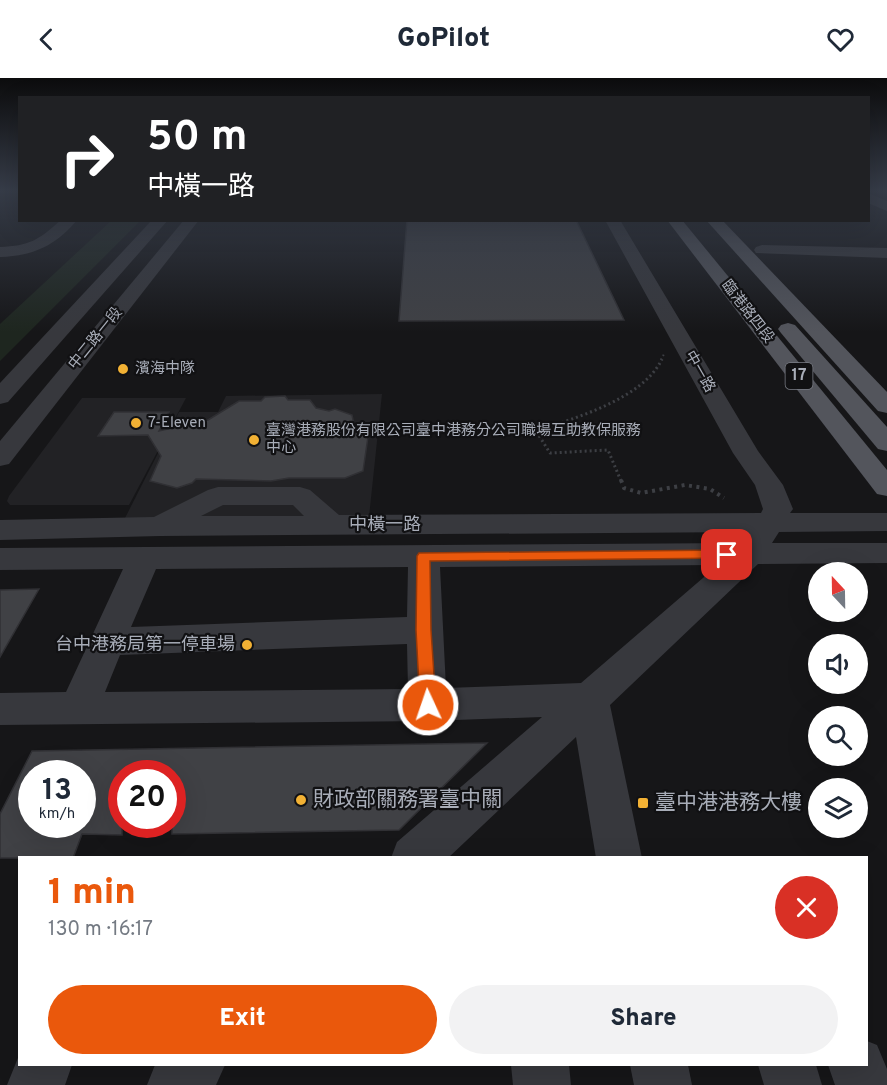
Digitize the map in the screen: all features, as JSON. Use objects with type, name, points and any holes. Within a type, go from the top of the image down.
[{"type":"main road","name":"臨港路四段","points":[[688,238],[887,488]]},
{"type":"main road","name":"臨港路四段","points":[[709,238],[887,444]]},
{"type":"main road","name":"臨港路四段","points":[[730,238],[887,406]]},
{"type":"main road","points":[[750,238],[827,315]]},
{"type":"street","points":[[3,262],[31,260],[48,247],[45,244],[51,238]]},
{"type":"street","name":"中二路一段","points":[[0,397],[145,238]]},
{"type":"street","name":"中二路一段","points":[[0,458],[177,238]]},
{"type":"street","name":"中一路","points":[[622,238],[746,453],[769,485],[778,509],[770,524]]},
{"type":"street","points":[[762,250],[887,253]]},
{"type":"street","name":"中橫一路","points":[[0,530],[160,526],[887,522]]},
{"type":"street","points":[[416,856],[750,554],[770,524]]},
{"type":"street","name":"中橫一路","points":[[0,559],[887,554]]},
{"type":"street","points":[[424,556],[423,630],[428,705]]},
{"type":"street","points":[[80,707],[144,558]]},
{"type":"street","points":[[108,642],[423,630]]},
{"type":"street","points":[[0,709],[428,705],[589,699]]},
{"type":"street","points":[[589,699],[619,856]]},
{"type":"street","points":[[36,1085],[43,1066]]},
{"type":"street","points":[[176,1085],[195,1066]]},
{"type":"street","points":[[540,1066],[542,1085]]},
{"type":"street","points":[[659,1066],[663,1085]]},
{"type":"street","points":[[786,1066],[793,1085]]},
{"type":"street","points":[[857,1066],[864,1085]]},
{"type":"path","points":[[688,352],[664,353],[654,372],[621,396],[584,415],[536,431],[550,453],[608,450],[624,488],[641,493],[685,485],[710,489],[724,498]]},
{"type":"shaded area","points":[[93,238],[123,238],[0,361],[0,324]]},
{"type":"shaded area","points":[[382,394],[369,517],[124,520],[179,412],[218,412],[226,396]]},
{"type":"shaded area","points":[[82,398],[186,398],[129,505],[10,505],[7,501],[9,496]]},
{"type":"building","points":[[406,238],[585,238],[624,320],[399,321]]},
{"type":"building","points":[[285,396],[288,400],[310,400],[316,408],[329,411],[335,409],[352,415],[354,425],[369,430],[363,471],[345,478],[289,478],[271,481],[196,479],[192,483],[177,488],[150,481],[161,456],[148,435],[98,436],[114,412],[169,412],[159,431],[208,420],[239,401],[261,401],[265,397]]},
{"type":"building","points":[[39,589],[0,657],[0,590]]},
{"type":"building","name":"財政部關務署臺中關","points":[[487,743],[399,830],[186,834],[186,760],[108,760],[108,835],[96,834],[96,760],[27,760],[32,751]]},
{"type":"building","name":"財政部關務署臺中關","points":[[18,779],[18,838],[80,838],[74,856],[0,858],[0,814]]},
{"type":"place","name":"濱海中隊","points":[[123,369]]},
{"type":"place","name":"7-Eleven","points":[[136,423]]},
{"type":"place","name":"臺灣港務股份有限公司臺中港務分公司職場互助教保服務 中心","points":[[254,440]]},
{"type":"place","name":"台中港務局第一停車場","points":[[247,645]]},
{"type":"place","name":"財政部關務署臺中關","points":[[301,800]]},
{"type":"place","name":"臺中港港務大樓","points":[[643,803]]},
{"type":"route","points":[[428,705],[423,630],[424,556],[727,555]]}]
